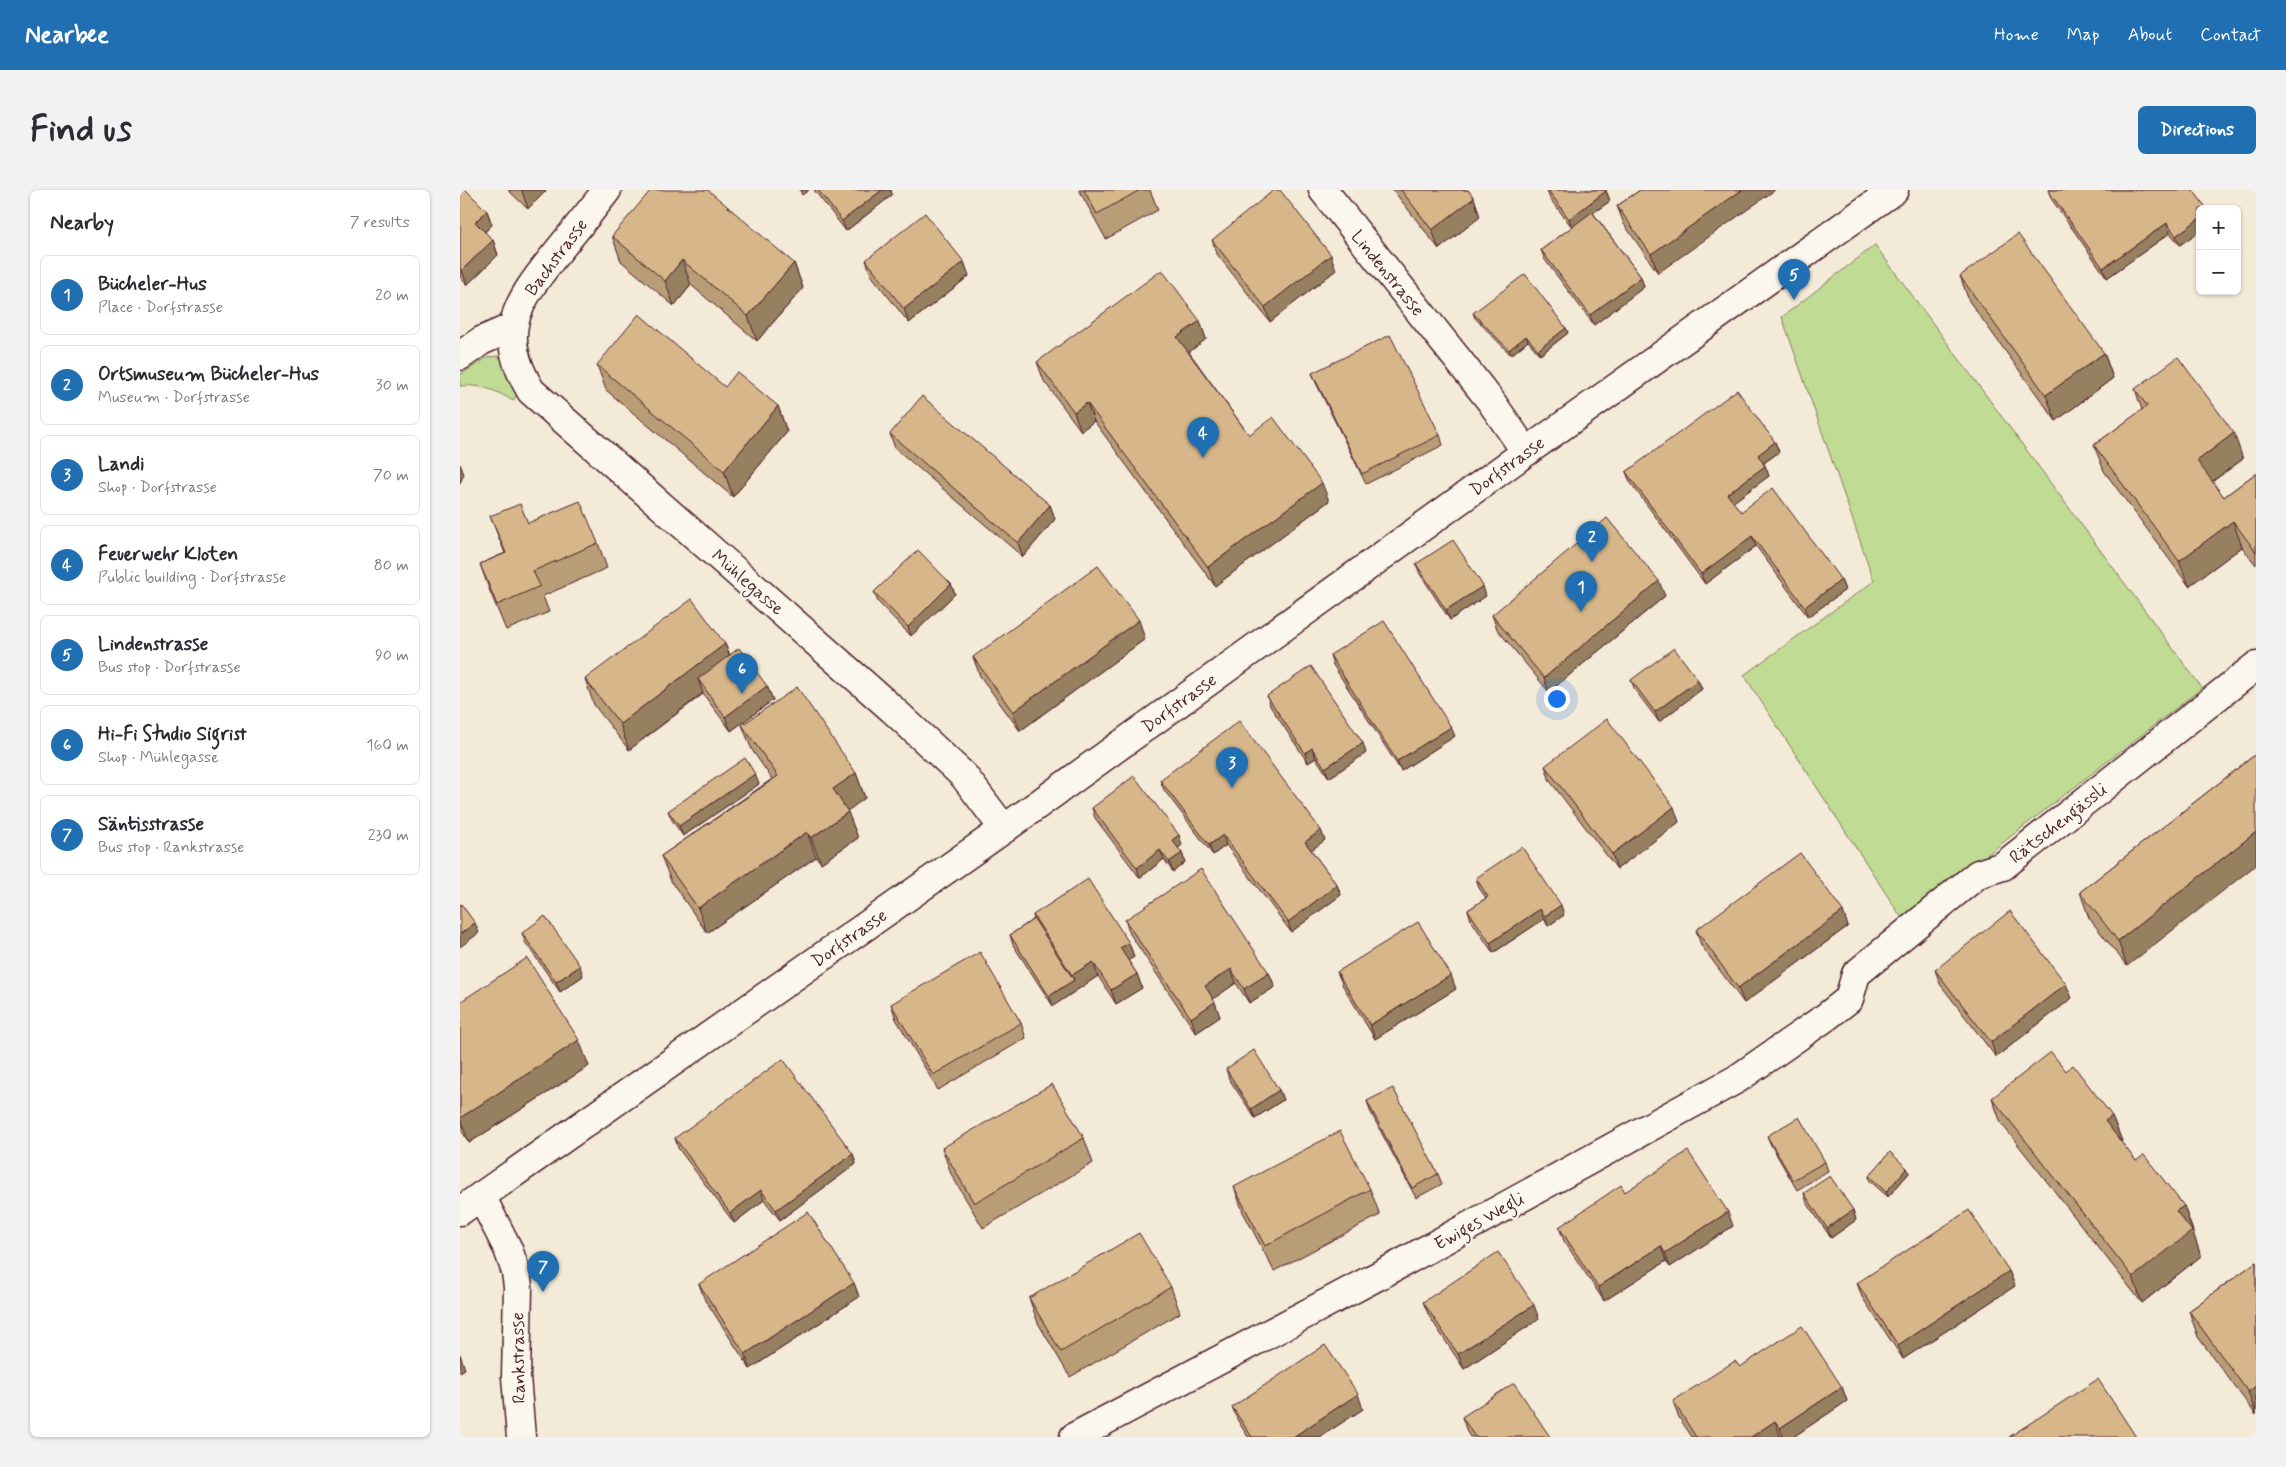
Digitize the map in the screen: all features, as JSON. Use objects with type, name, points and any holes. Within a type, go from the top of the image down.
[{"type":"street","name":"Bachstrasse","points":[[513,327],[517,308],[534,282],[608,190]]},
{"type":"street","name":"Lindenstrasse","points":[[1322,190],[1490,400],[1526,452]]},
{"type":"street","name":"Dorfstrasse","points":[[471,1203],[1004,829],[1526,452],[1894,190]]},
{"type":"street","points":[[460,356],[481,341],[513,327]]},
{"type":"street","name":"Mühlegasse","points":[[513,327],[513,348],[518,369],[530,390],[892,709],[964,776],[1004,829]]},
{"type":"street","name":"Rätschengässli","points":[[1856,974],[1978,874],[2003,866],[2256,666]]},
{"type":"street","name":"Ewiges Wegli","points":[[1074,1437],[1391,1269],[1737,1079],[1826,1017],[1849,998],[1856,974]]},
{"type":"street","name":"Rankstrasse","points":[[471,1203],[508,1249],[516,1272],[518,1287],[516,1376],[522,1437]]},
{"type":"green space","points":[[1875,245],[2202,688],[1903,920],[1744,675],[1874,581],[1782,317]]},
{"type":"green space","points":[[497,356],[505,361],[517,394],[513,401],[488,389],[460,386],[460,375],[488,357]]},
{"type":"building","points":[[460,190],[466,190],[487,211],[475,222],[493,240],[462,270],[460,268]]},
{"type":"building","points":[[651,190],[708,190],[794,263],[748,316],[682,260],[665,281],[612,236]]},
{"type":"building","points":[[818,190],[882,190],[842,221]]},
{"type":"building","points":[[1084,190],[1140,190],[1097,214]]},
{"type":"building","points":[[1274,190],[1280,190],[1331,255],[1265,307],[1212,240]]},
{"type":"building","points":[[1401,190],[1468,190],[1474,198],[1432,230]]},
{"type":"building","points":[[1548,190],[1606,190],[1606,191],[1569,219]]},
{"type":"building","points":[[1640,190],[1742,190],[1651,254],[1617,206]]},
{"type":"building","points":[[2048,190],[2193,190],[2204,205],[2196,205],[2196,221],[2176,236],[2167,223],[2103,268]]},
{"type":"building","points":[[1592,212],[1641,277],[1590,315],[1541,250]]},
{"type":"building","points":[[925,213],[964,262],[904,309],[866,260]]},
{"type":"building","points":[[2018,234],[2104,353],[2046,395],[1960,276]]},
{"type":"building","points":[[1162,270],[1200,321],[1177,337],[1249,435],[1273,417],[1322,483],[1208,567],[1087,403],[1074,412],[1037,362]]},
{"type":"building","points":[[1525,274],[1566,328],[1538,350],[1526,336],[1509,350],[1473,313]]},
{"type":"building","points":[[639,314],[725,387],[737,372],[778,406],[724,471],[597,365]]},
{"type":"building","points":[[1390,335],[1440,435],[1362,474],[1312,373]]},
{"type":"building","points":[[2178,357],[2234,433],[2197,461],[2224,497],[2256,473],[2256,552],[2233,521],[2179,561],[2094,445],[2147,406],[2135,389]]},
{"type":"building","points":[[1737,390],[1775,442],[1758,455],[1765,466],[1727,494],[1741,512],[1773,488],[1841,580],[1805,607],[1752,536],[1701,574],[1626,472]]},
{"type":"building","points":[[922,396],[1050,505],[1018,543],[890,434]]},
{"type":"building","points":[[580,501],[598,543],[533,571],[540,586],[497,605],[480,564],[506,553],[490,516],[520,504],[528,523]]},
{"type":"building","points":[[1607,518],[1659,581],[1544,678],[1492,615]]},
{"type":"building","points":[[1453,540],[1483,586],[1446,610],[1416,564]]},
{"type":"building","points":[[918,550],[951,584],[908,627],[874,592]]},
{"type":"building","points":[[1098,566],[1139,620],[1013,712],[973,657]]},
{"type":"building","points":[[692,599],[725,644],[620,724],[585,679]]},
{"type":"building","points":[[1384,621],[1451,727],[1397,761],[1330,655]]},
{"type":"building","points":[[739,648],[767,686],[725,717],[698,679]]},
{"type":"building","points":[[1674,648],[1698,680],[1655,712],[1631,680]]},
{"type":"building","points":[[1311,666],[1363,743],[1325,768],[1312,748],[1305,753],[1267,696]]},
{"type":"building","points":[[797,687],[856,773],[833,789],[848,812],[811,838],[807,832],[698,908],[661,856],[778,776],[742,725]]},
{"type":"building","points":[[1607,719],[1674,807],[1612,854],[1545,766]]},
{"type":"building","points":[[1239,721],[1321,830],[1305,842],[1337,885],[1288,922],[1223,835],[1209,845],[1160,780]]},
{"type":"building","points":[[2256,754],[2256,832],[2118,941],[2080,892]]},
{"type":"building","points":[[745,758],[755,774],[679,826],[668,811]]},
{"type":"building","points":[[1134,776],[1179,835],[1172,840],[1182,853],[1169,862],[1160,850],[1137,868],[1092,808]]},
{"type":"building","points":[[1522,847],[1561,905],[1545,916],[1540,909],[1490,943],[1468,910],[1488,897],[1476,878]]},
{"type":"building","points":[[1800,853],[1843,911],[1738,988],[1696,930]]},
{"type":"building","points":[[1201,869],[1269,973],[1244,989],[1231,969],[1205,986],[1215,1002],[1191,1018],[1125,920]]},
{"type":"building","points":[[1088,879],[1129,943],[1120,948],[1137,974],[1111,990],[1093,962],[1072,975],[1033,915]]},
{"type":"building","points":[[460,905],[475,923],[460,934]]},
{"type":"building","points":[[2010,911],[2066,984],[1991,1042],[1935,970]]},
{"type":"building","points":[[545,916],[580,966],[556,982],[522,933]]},
{"type":"building","points":[[1034,919],[1074,980],[1049,996],[1010,935]]},
{"type":"building","points":[[1418,922],[1451,975],[1370,1025],[1337,972]]},
{"type":"building","points":[[980,952],[1021,1023],[933,1075],[891,1004]]},
{"type":"building","points":[[527,958],[579,1040],[460,1118],[460,1002]]},
{"type":"building","points":[[1254,1050],[1279,1090],[1251,1109],[1226,1069]]},
{"type":"building","points":[[2051,1052],[2066,1071],[2073,1065],[2112,1116],[2105,1121],[2136,1161],[2144,1155],[2184,1206],[2176,1211],[2192,1231],[2133,1277],[1992,1098]]},
{"type":"building","points":[[783,1059],[853,1154],[776,1210],[761,1190],[730,1213],[675,1138]]},
{"type":"building","points":[[1052,1084],[1084,1138],[974,1203],[942,1148]]},
{"type":"building","points":[[1393,1088],[1438,1174],[1412,1188],[1367,1101]]},
{"type":"building","points":[[1799,1117],[1825,1162],[1793,1180],[1767,1136]]},
{"type":"building","points":[[1340,1131],[1370,1189],[1265,1246],[1234,1187]]},
{"type":"building","points":[[1688,1151],[1728,1212],[1665,1253],[1661,1246],[1598,1287],[1559,1227],[1621,1185],[1625,1192]]},
{"type":"building","points":[[1890,1152],[1907,1168],[1886,1192],[1869,1176]]},
{"type":"building","points":[[1830,1176],[1853,1210],[1827,1228],[1804,1193]]},
{"type":"building","points":[[1969,1210],[2009,1271],[1898,1345],[1857,1283]]},
{"type":"building","points":[[808,1212],[854,1283],[745,1354],[699,1284]]},
{"type":"building","points":[[1139,1233],[1171,1287],[1061,1352],[1029,1298]]},
{"type":"building","points":[[1498,1252],[1534,1305],[1458,1354],[1423,1302]]},
{"type":"building","points":[[2256,1262],[2256,1386],[2248,1392],[2189,1311]]},
{"type":"building","points":[[1802,1326],[1842,1387],[1780,1428],[1775,1421],[1751,1437],[1696,1437],[1673,1401],[1735,1361],[1740,1367]]},
{"type":"building","points":[[1325,1345],[1358,1394],[1293,1437],[1252,1437],[1232,1407]]},
{"type":"building","points":[[2098,1379],[2136,1437],[2009,1437]]},
{"type":"building","points":[[1514,1383],[1550,1437],[1475,1437],[1462,1417]]},
{"type":"place","name":"Lindenstrasse","points":[[1794,300]]},
{"type":"place","name":"Feuerwehr Kloten","points":[[1203,458]]},
{"type":"place","name":"Ortsmuseum Bücheler-Hus","points":[[1592,562]]},
{"type":"place","name":"Bücheler-Hus","points":[[1581,612]]},
{"type":"place","name":"Hi-Fi Studio Sigrist","points":[[742,694]]},
{"type":"place","name":"Landi","points":[[1232,788]]},
{"type":"place","name":"Säntisstrasse","points":[[543,1292]]}]
